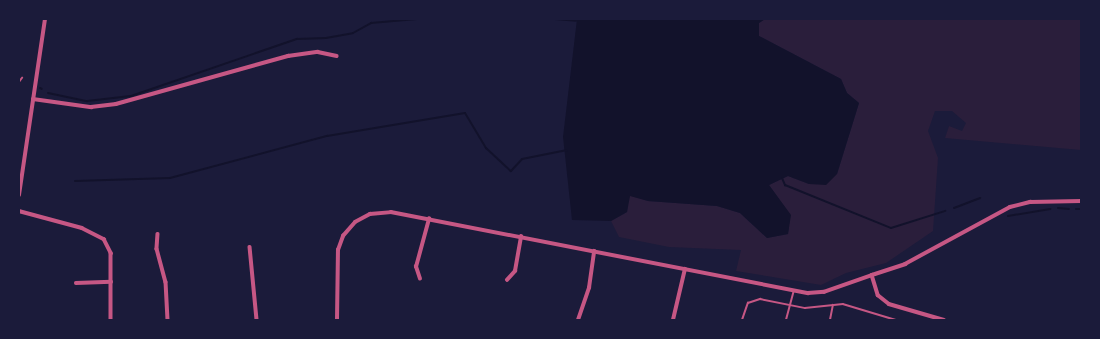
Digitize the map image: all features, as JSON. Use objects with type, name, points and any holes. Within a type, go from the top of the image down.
[{"type":"street","points":[[19,195],[45,19]]},
{"type":"street","points":[[33,98],[91,107],[116,104],[288,56],[318,52],[337,56]]},
{"type":"street","points":[[337,320],[338,250],[355,222],[370,214],[391,212],[794,291],[824,292],[905,264],[1010,207],[1030,202],[1081,201]]},
{"type":"street","points":[[19,211],[82,228],[104,239],[111,253],[111,320]]},
{"type":"street","points":[[420,279],[416,267],[429,219]]},
{"type":"street","points":[[158,234],[157,249],[166,282],[168,320]]},
{"type":"street","points":[[507,280],[515,271],[521,237]]},
{"type":"street","points":[[250,247],[257,320]]},
{"type":"street","points":[[578,320],[589,288],[594,251]]},
{"type":"street","points":[[673,320],[684,269]]},
{"type":"street","points":[[872,275],[878,295],[889,304],[943,320]]},
{"type":"street","points":[[76,283],[111,282]]},
{"type":"lane","points":[[19,82],[22,78]]},
{"type":"lane","points":[[786,320],[794,291]]},
{"type":"lane","points":[[742,320],[751,300],[790,306],[843,304],[896,320]]},
{"type":"lane","points":[[830,320],[833,305]]},
{"type":"shaded area","points":[[577,19],[765,19],[759,23],[759,36],[841,79],[847,93],[859,103],[837,174],[826,185],[809,184],[788,176],[769,185],[791,215],[788,234],[767,238],[740,213],[717,206],[648,201],[630,196],[627,212],[611,221],[572,220],[563,137]]},
{"type":"shaded area","points":[[765,19],[1081,19],[1081,150],[945,138],[949,126],[962,131],[966,123],[952,111],[935,111],[928,131],[938,158],[933,231],[886,263],[846,273],[821,285],[736,271],[741,250],[669,247],[619,237],[611,221],[627,212],[629,195],[648,201],[717,206],[740,213],[767,238],[788,234],[790,215],[769,185],[788,176],[809,184],[837,174],[859,103],[847,93],[841,79],[759,36],[759,23]]},
{"type":"waterway","points":[[48,93],[87,101],[131,96],[297,39],[326,38],[353,33],[371,23],[417,19]]},
{"type":"waterway","points":[[555,19],[576,21]]},
{"type":"waterway","points":[[75,181],[170,178],[327,136],[465,113],[486,148],[511,171],[522,159],[567,150]]},
{"type":"waterway","points":[[782,178],[785,185],[891,228],[945,211]]},
{"type":"waterway","points":[[954,208],[980,198]]},
{"type":"waterway","points":[[1058,208],[1069,209]]},
{"type":"waterway","points":[[1008,216],[1050,209]]},
{"type":"waterway","points":[[1076,209],[1081,209]]}]
